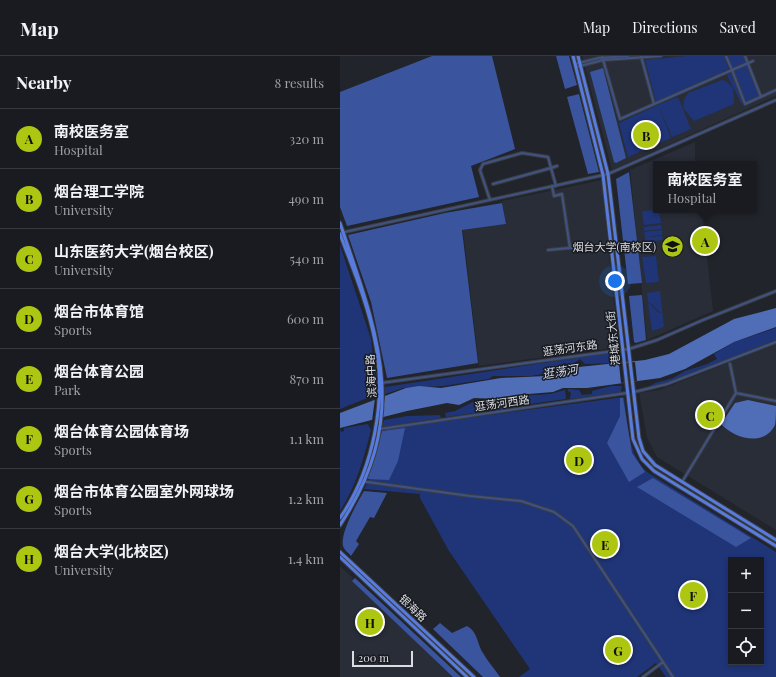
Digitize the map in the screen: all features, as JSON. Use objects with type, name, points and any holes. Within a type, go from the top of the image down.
[{"type":"main road","name":"港城东大街","points":[[573,56],[603,175],[612,244],[627,393],[633,439],[638,453],[645,463],[654,471],[776,546]]},
{"type":"main road","name":"港城东大街","points":[[578,56],[608,174],[629,349],[631,382],[639,438],[643,451],[655,465],[776,540]]},
{"type":"main road","name":"滨海中路","points":[[340,223],[341,233],[371,314],[381,361],[381,383],[376,421],[362,482],[340,518]]},
{"type":"main road","points":[[617,292],[622,291]]},
{"type":"main road","name":"滨海中路","points":[[340,525],[362,482],[375,451],[381,420],[380,395]]},
{"type":"main road","name":"银海路","points":[[340,552],[474,677]]},
{"type":"main road","name":"银海路","points":[[340,557],[467,677]]},
{"type":"street","points":[[575,66],[603,58],[628,56]]},
{"type":"street","points":[[603,58],[661,56]]},
{"type":"street","points":[[726,56],[745,104],[776,90]]},
{"type":"street","points":[[745,56],[761,97]]},
{"type":"street","points":[[641,57],[654,104]]},
{"type":"street","points":[[603,58],[620,119],[753,61]]},
{"type":"street","points":[[341,233],[608,174],[776,100]]},
{"type":"street","points":[[490,200],[480,170],[483,164],[522,153],[548,156],[556,186]]},
{"type":"street","points":[[492,184],[557,166]]},
{"type":"street","points":[[552,186],[554,196],[562,194],[570,248]]},
{"type":"street","points":[[548,250],[612,244]]},
{"type":"street","name":"逛荡河东路","points":[[381,383],[629,349],[657,340],[776,291]]},
{"type":"street","points":[[633,392],[667,384],[776,342]]},
{"type":"street","points":[[682,482],[736,393],[730,364]]},
{"type":"street","name":"逛荡河西路","points":[[380,429],[627,393]]},
{"type":"street","points":[[736,393],[776,401]]},
{"type":"street","points":[[362,482],[521,501],[554,512],[573,526],[673,677]]},
{"type":"street","points":[[643,677],[663,662]]},
{"type":"shaded area","points":[[432,56],[492,56],[515,149],[471,166],[479,197],[347,226],[340,207],[340,92]]},
{"type":"shaded area","points":[[556,56],[569,56],[577,85],[565,89]]},
{"type":"shaded area","points":[[582,56],[776,56],[776,96],[612,170]]},
{"type":"shaded area","points":[[687,56],[724,56],[729,69],[656,102],[645,60]]},
{"type":"shaded area","points":[[728,56],[744,56],[747,63],[733,69]]},
{"type":"shaded area","points":[[748,64],[759,96],[746,102],[733,70]]},
{"type":"shaded area","points":[[603,68],[626,158],[616,163],[614,162],[590,72]]},
{"type":"shaded area","points":[[731,73],[743,103],[741,103],[727,75]]},
{"type":"shaded area","points":[[722,80],[726,81],[733,88],[734,104],[694,121],[683,108],[684,100],[688,93]]},
{"type":"shaded area","points":[[579,94],[599,172],[588,174],[567,97]]},
{"type":"shaded area","points":[[678,97],[691,129],[672,137],[658,105]]},
{"type":"shaded area","points":[[658,105],[671,138],[628,157],[619,123]]},
{"type":"shaded area","name":"烟台大学(南校区)","points":[[695,142],[695,161],[653,161],[653,213],[702,213],[713,311],[647,340],[630,170]]},
{"type":"shaded area","points":[[629,172],[642,283],[628,284],[616,179]]},
{"type":"shaded area","points":[[602,180],[612,288],[620,347],[479,366],[463,230],[506,224],[502,201]]},
{"type":"shaded area","points":[[502,203],[506,224],[462,230],[478,363],[387,378],[371,302],[348,235],[445,213]]},
{"type":"shaded area","points":[[653,210],[653,213],[659,213],[661,223],[644,225],[642,211]]},
{"type":"shaded area","points":[[661,225],[662,229],[644,231],[644,227]]},
{"type":"shaded area","points":[[662,230],[662,235],[645,237],[644,232]]},
{"type":"shaded area","points":[[662,236],[663,240],[645,242],[645,237]]},
{"type":"shaded area","points":[[340,245],[371,339],[375,376],[375,395],[340,409]]},
{"type":"shaded area","points":[[656,256],[659,282],[646,283],[642,257]]},
{"type":"shaded area","points":[[660,291],[664,327],[652,331],[648,303],[658,312],[662,313],[652,304],[648,302],[647,293]]},
{"type":"shaded area","points":[[642,295],[646,340],[636,343],[634,342],[629,296]]},
{"type":"shaded area","points":[[776,308],[776,327],[734,342],[685,369],[660,378],[587,388],[563,388],[553,392],[516,395],[500,399],[474,398],[459,405],[447,403],[407,411],[340,428],[340,413],[406,388],[419,386],[441,388],[501,378],[546,376],[579,367],[645,360],[669,354],[734,319]]},
{"type":"shaded area","points":[[776,328],[776,340],[669,382],[645,389],[655,383],[673,378],[685,371],[717,359],[714,354],[734,342]]},
{"type":"shaded area","points":[[776,344],[776,530],[657,457],[647,437],[639,393],[659,390]]},
{"type":"shaded area","points":[[615,352],[619,354],[620,361],[617,363],[585,364],[580,359],[571,365],[564,363],[558,367],[548,367],[548,373],[531,376],[493,376],[489,379],[443,386],[403,388],[385,394],[385,387]]},
{"type":"shaded area","points":[[611,386],[622,386],[621,392],[570,399],[571,393],[568,391],[568,389],[579,390],[582,395],[592,394],[592,391]]},
{"type":"shaded area","points":[[565,390],[566,399],[530,404],[528,401],[525,402],[525,405],[491,411],[495,409],[495,405],[490,407],[488,411],[446,417],[445,413],[455,411],[473,402],[497,403],[511,397],[512,401],[516,400],[516,396],[550,394]]},
{"type":"shaded area","points":[[624,397],[632,447],[640,464],[647,472],[776,552],[776,677],[666,677],[656,663],[637,677],[519,677],[530,669],[449,551],[420,498],[420,494],[364,489],[375,469],[386,429]]},
{"type":"shaded area","points":[[620,398],[623,398],[632,453],[645,472],[629,482],[607,443],[620,416]]},
{"type":"shaded area","points":[[748,400],[776,406],[775,425],[770,432],[764,436],[757,438],[741,437],[734,434],[721,424],[735,403]]},
{"type":"shaded area","points":[[440,415],[441,418],[382,427],[384,420],[407,416]]},
{"type":"shaded area","points":[[368,424],[371,430],[362,462],[351,492],[340,511],[340,429],[341,432],[344,431],[344,428]]},
{"type":"shaded area","points":[[405,428],[398,461],[389,480],[367,479],[382,431]]},
{"type":"shaded area","points":[[653,478],[751,538],[736,547],[637,487]]},
{"type":"shaded area","points":[[364,491],[387,493],[374,518],[370,517],[356,541],[359,544],[351,556],[343,546],[344,534],[346,526]]},
{"type":"shaded area","points":[[340,566],[459,677],[340,677]]},
{"type":"shaded area","points":[[355,578],[461,677],[453,677],[352,581]]},
{"type":"shaded area","points":[[440,623],[452,633],[467,626],[471,629],[481,650],[500,677],[483,677],[433,629]]},
{"type":"pier","points":[[635,362],[637,381],[621,383],[619,364]]},
{"type":"pier","points":[[385,395],[382,419],[372,421],[375,398]]},
{"type":"place","name":"烟台理工学院","points":[[646,135]]},
{"type":"place","name":"南校医务室","points":[[705,241]]},
{"type":"place","name":"烟台大学(南校区)","points":[[672,247]]},
{"type":"place","name":"山东医药大学(烟台校区)","points":[[710,415]]},
{"type":"place","name":"烟台市体育馆","points":[[579,460]]},
{"type":"place","name":"烟台体育公园","points":[[605,544]]},
{"type":"place","name":"烟台体育公园体育场","points":[[693,595]]},
{"type":"place","name":"烟台大学(北校区)","points":[[370,622]]},
{"type":"place","name":"烟台市体育公园室外网球场","points":[[618,650]]},
{"type":"water label","name":"逛荡河","points":[[560,372]]}]
